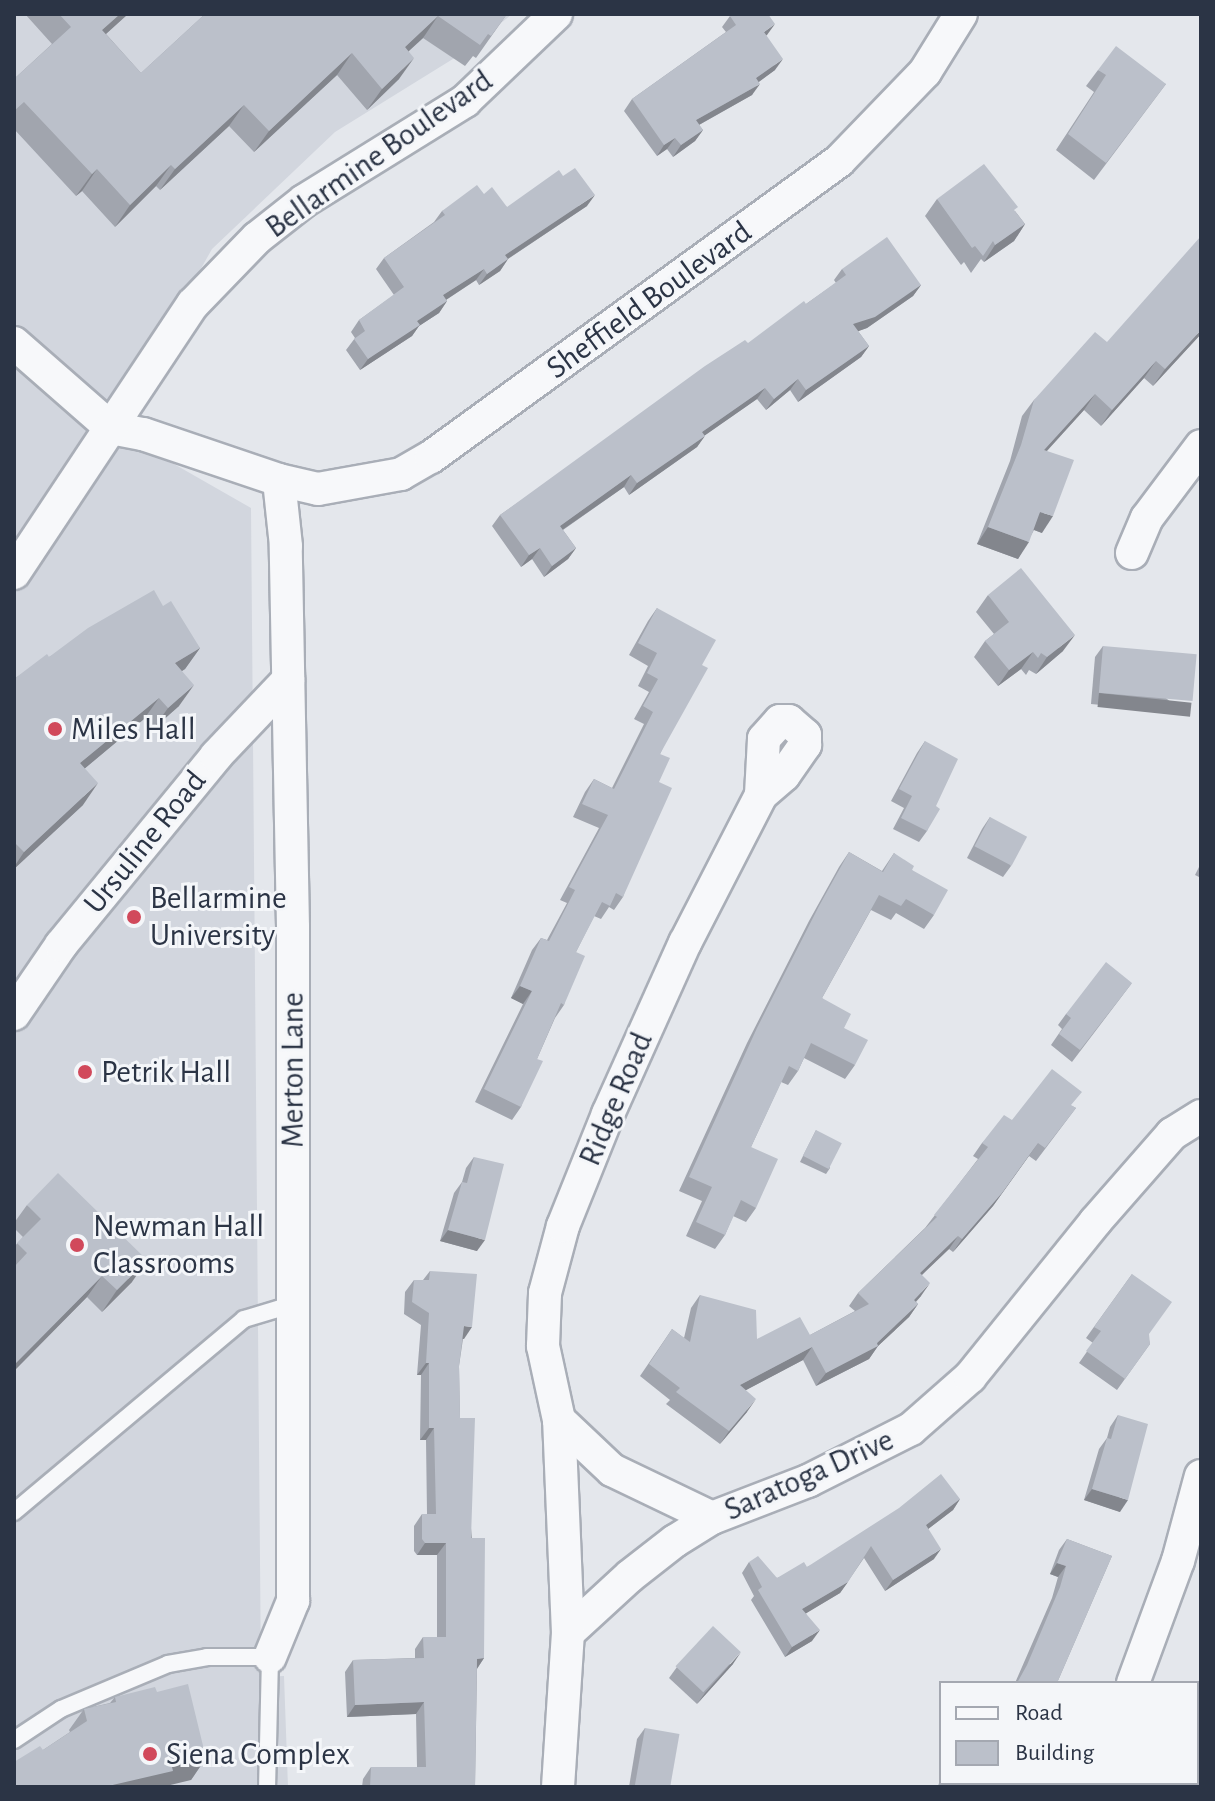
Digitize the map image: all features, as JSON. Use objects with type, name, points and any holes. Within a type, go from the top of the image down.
[{"type":"street","name":"Bellarmine Boulevard","points":[[14,573],[193,304],[257,238],[304,201],[465,101],[556,14]]},
{"type":"street","name":"Sheffield Boulevard","points":[[111,428],[143,434],[279,480],[318,489],[401,474],[431,457],[839,161],[925,72],[961,14]]},
{"type":"street","points":[[14,343],[111,428]]},
{"type":"street","points":[[1132,553],[1147,518],[1201,446]]},
{"type":"street","name":"Merton Lane","points":[[270,1657],[293,1601],[293,927],[286,546],[279,480]]},
{"type":"street","name":"Ursuline Road","points":[[18,997],[216,756],[288,680]]},
{"type":"street","name":"Ridge Road","points":[[568,1633],[559,1420],[543,1346],[542,1318],[563,1226],[608,1114],[685,943],[761,795]]},
{"type":"street","name":"Saratoga Drive","points":[[568,1633],[630,1576],[675,1541],[712,1518],[808,1481],[911,1429],[970,1377],[1152,1155],[1172,1134],[1201,1116]]},
{"type":"street","points":[[559,1420],[612,1470],[712,1518]]},
{"type":"street","points":[[1134,1681],[1178,1561],[1201,1476]]},
{"type":"street","points":[[558,1787],[568,1633]]},
{"type":"lane","points":[[14,1512],[244,1319],[294,1304]]},
{"type":"lane","points":[[14,1740],[61,1709],[168,1664],[207,1657],[270,1657],[267,1787]]},
{"type":"shaded area","name":"Bellarmine University","points":[[14,14],[512,14],[469,49],[335,132],[212,249],[111,428],[251,508],[261,1677],[284,1676],[288,1787],[14,1787]]},
{"type":"building","points":[[59,14],[120,14],[102,30],[141,73],[205,14],[507,14],[480,45],[438,16],[405,47],[414,58],[382,89],[352,53],[269,131],[244,105],[175,169],[171,165],[130,205],[97,169],[92,174],[24,102],[14,111],[14,79],[71,27]]},
{"type":"building","points":[[768,14],[775,24],[764,32],[783,59],[756,78],[760,84],[696,120],[703,130],[681,145],[675,138],[664,145],[632,99],[736,25],[730,16]]},
{"type":"building","points":[[1116,46],[1166,84],[1106,163],[1068,134],[1106,75],[1098,70]]},
{"type":"building","points":[[984,164],[1018,207],[1014,210],[1025,224],[995,245],[993,241],[983,256],[975,246],[972,248],[937,199]]},
{"type":"building","points":[[575,168],[595,195],[505,255],[508,259],[487,274],[484,269],[443,295],[447,301],[417,321],[420,325],[368,359],[354,339],[365,331],[359,320],[404,287],[384,258],[445,215],[442,211],[477,185],[484,194],[492,187],[507,207],[559,170],[563,176]]},
{"type":"building","points":[[1201,236],[1201,330],[1165,369],[1156,361],[1112,410],[1095,394],[1044,450],[1074,460],[1053,516],[1040,512],[1029,542],[988,527],[1021,445],[1034,400],[1095,332],[1107,342]]},
{"type":"building","points":[[887,237],[921,285],[875,317],[853,324],[869,346],[806,390],[798,379],[774,399],[765,388],[702,432],[705,436],[637,483],[631,475],[560,526],[576,548],[552,566],[540,548],[529,555],[500,515],[705,366],[745,340],[748,343],[804,301],[806,304],[846,275],[842,269]]},
{"type":"building","points":[[1021,568],[1075,635],[1047,657],[1041,653],[1038,658],[1033,652],[1009,670],[985,641],[1009,622],[988,595]]},
{"type":"building","points":[[154,590],[163,606],[171,601],[200,648],[175,663],[194,685],[168,708],[159,698],[80,763],[98,783],[24,852],[14,842],[14,679],[47,654],[49,657],[88,628]]},
{"type":"building","points":[[657,608],[716,640],[702,665],[708,668],[660,754],[670,758],[659,782],[672,788],[623,897],[616,893],[610,906],[602,902],[576,952],[585,956],[537,1059],[543,1061],[521,1107],[484,1089],[532,991],[520,986],[541,938],[549,941],[575,890],[569,887],[608,815],[582,804],[594,779],[614,789],[653,712],[643,706],[658,679],[647,673],[657,653],[638,643]]},
{"type":"building","points":[[1103,646],[1197,654],[1193,701],[1099,693]]},
{"type":"building","points":[[925,741],[958,759],[936,806],[940,809],[927,831],[901,818],[912,796],[899,789]]},
{"type":"building","points":[[990,817],[1027,837],[1012,866],[975,846]]},
{"type":"building","points":[[849,852],[883,872],[894,853],[914,866],[912,870],[948,890],[934,915],[906,899],[901,906],[879,895],[822,998],[851,1014],[844,1028],[868,1040],[855,1065],[811,1043],[798,1071],[789,1066],[751,1147],[778,1159],[756,1208],[741,1200],[725,1235],[696,1222],[712,1187],[689,1177],[757,1028]]},
{"type":"building","points":[[1106,962],[1132,983],[1080,1050],[1059,1034],[1071,1018],[1066,1014]]},
{"type":"building","points":[[1052,1069],[1082,1092],[1071,1105],[1076,1108],[1045,1148],[1038,1143],[1002,1193],[962,1239],[958,1236],[920,1273],[930,1283],[914,1300],[918,1304],[877,1343],[878,1346],[826,1373],[812,1347],[740,1385],[756,1399],[729,1431],[676,1392],[680,1388],[649,1364],[672,1329],[690,1342],[700,1295],[756,1310],[757,1339],[800,1317],[810,1335],[869,1304],[858,1293],[937,1217],[934,1215],[988,1147],[982,1143],[1004,1115],[1012,1120]]},
{"type":"building","points":[[816,1130],[842,1143],[829,1169],[803,1156]]},
{"type":"building","points":[[474,1157],[504,1164],[485,1240],[448,1230],[462,1182],[467,1183]]},
{"type":"building","points":[[58,1173],[147,1260],[117,1290],[102,1276],[14,1365],[14,1267],[27,1253],[17,1243],[41,1219],[27,1205]]},
{"type":"building","points":[[430,1271],[477,1274],[472,1327],[464,1326],[459,1366],[460,1418],[475,1418],[471,1538],[485,1538],[484,1658],[477,1659],[475,1787],[370,1787],[371,1767],[426,1767],[424,1702],[355,1705],[353,1660],[424,1658],[423,1637],[446,1637],[446,1543],[425,1543],[422,1539],[422,1514],[436,1514],[434,1428],[429,1428],[429,1363],[426,1363],[429,1313],[412,1302],[414,1280],[429,1280]]},
{"type":"building","points":[[1132,1274],[1172,1302],[1149,1334],[1150,1344],[1125,1379],[1086,1351],[1101,1331],[1094,1327]]},
{"type":"building","points":[[1118,1415],[1148,1424],[1128,1500],[1092,1489],[1107,1438],[1111,1439]]},
{"type":"building","points":[[941,1474],[960,1499],[926,1525],[941,1549],[893,1580],[871,1546],[848,1582],[802,1609],[820,1630],[792,1647],[758,1590],[762,1587],[749,1562],[758,1556],[777,1578],[804,1562],[807,1567],[899,1508]]},
{"type":"building","points":[[1067,1539],[1112,1556],[1058,1681],[1018,1681],[1060,1587],[1066,1566],[1057,1563]]},
{"type":"building","points":[[713,1626],[741,1652],[703,1692],[675,1666]]},
{"type":"building","points":[[188,1684],[206,1758],[172,1767],[173,1771],[104,1787],[14,1787],[14,1762],[40,1746],[43,1750],[87,1721],[84,1709],[116,1702],[115,1697],[155,1687],[157,1692]]},
{"type":"building","points":[[645,1728],[679,1734],[670,1787],[635,1787]]},
{"type":"building","points":[[1201,1747],[1201,1787],[1193,1787],[1199,1785]]},
{"type":"building","points":[[939,1783],[1008,1785],[1007,1787],[937,1787]]},
{"type":"place","name":"Miles Hall","points":[[55,729]]},
{"type":"place","name":"Bellarmine University","points":[[134,917]]},
{"type":"place","name":"Petrik Hall","points":[[85,1072]]},
{"type":"place","name":"Newman Hall Classrooms","points":[[77,1245]]},
{"type":"place","name":"Siena Complex","points":[[150,1754]]}]
